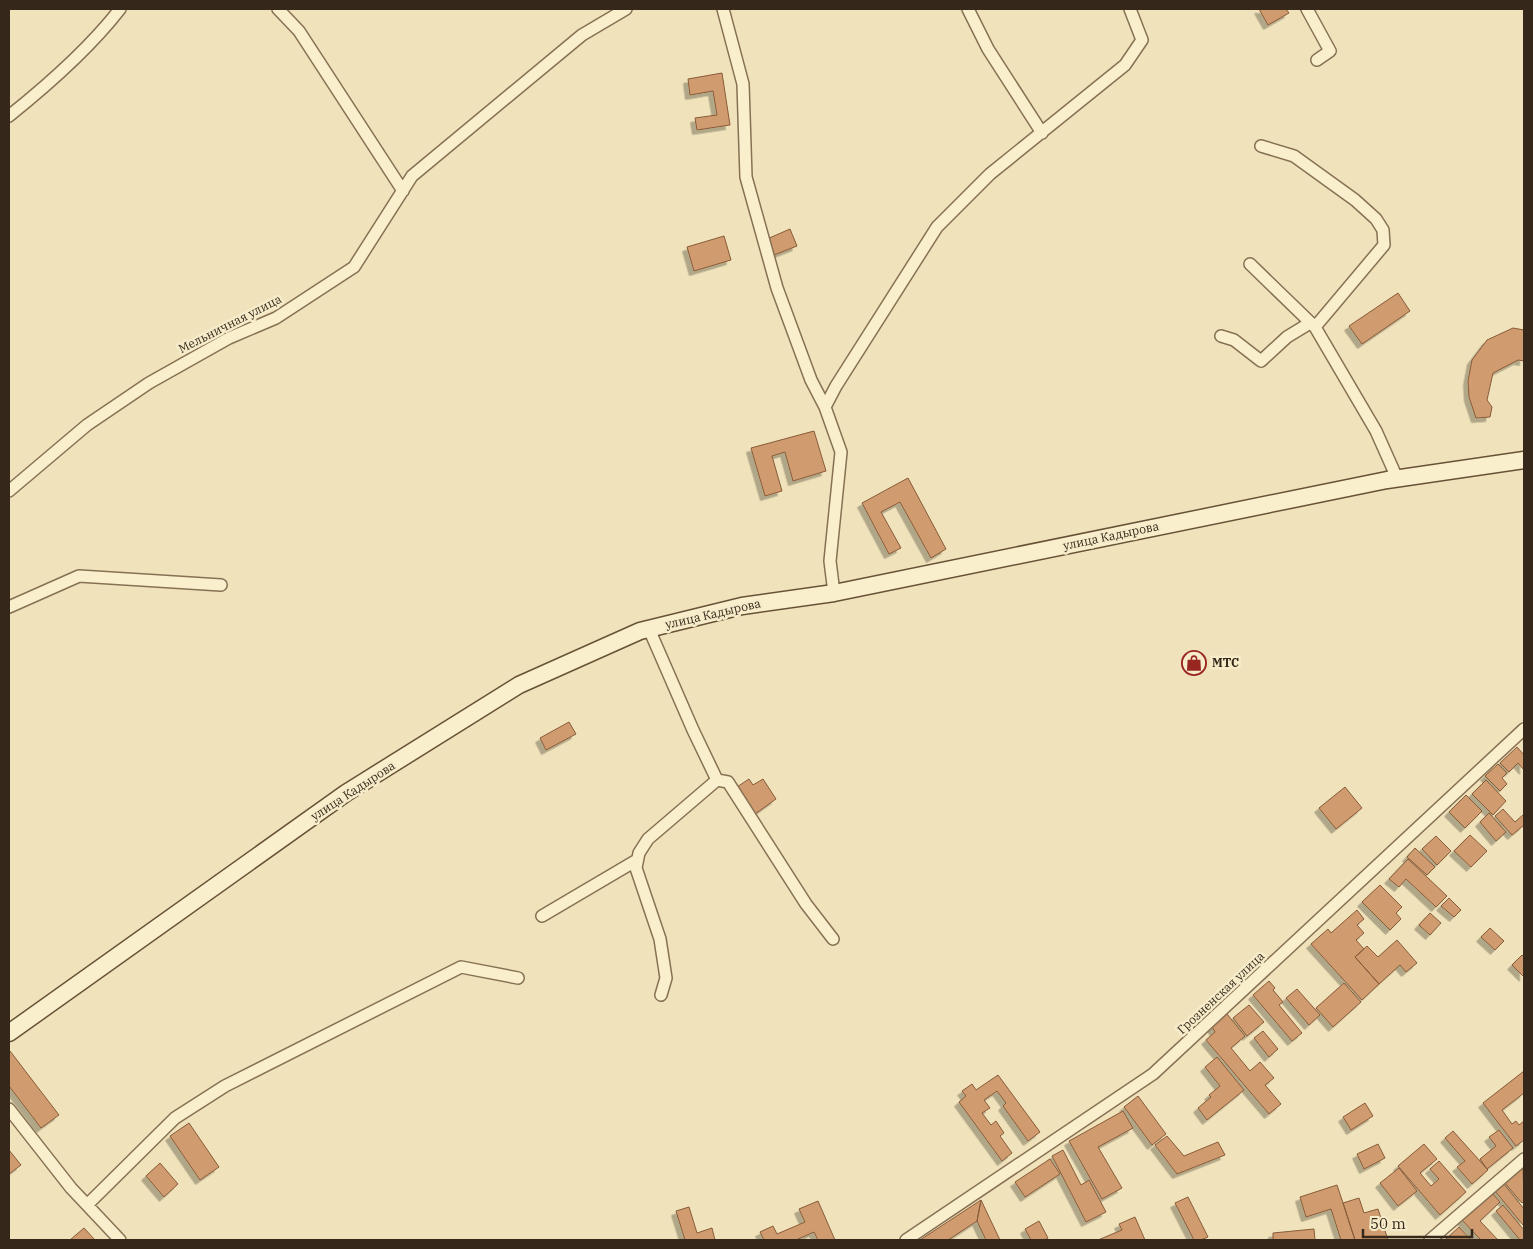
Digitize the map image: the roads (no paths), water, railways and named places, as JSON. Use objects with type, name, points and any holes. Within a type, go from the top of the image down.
[{"type":"street","points":[[9,116],[65,69],[120,9]]},
{"type":"street","points":[[278,9],[300,31],[403,191]]},
{"type":"street","name":"Мельничная улица","points":[[9,491],[87,424],[149,383],[229,338],[276,318],[354,267],[412,176],[582,35],[626,9]]},
{"type":"street","points":[[723,9],[743,84],[746,177],[777,288],[811,380],[826,407],[841,452],[830,561],[834,593]]},
{"type":"street","points":[[968,9],[988,49],[1042,134]]},
{"type":"street","points":[[826,407],[836,386],[937,227],[990,174],[1042,134],[1125,65],[1142,40],[1130,9]]},
{"type":"street","points":[[1307,9],[1330,51],[1317,60]]},
{"type":"street","points":[[1221,336],[1234,340],[1261,361],[1287,337],[1312,325],[1384,245],[1383,230],[1376,218],[1355,200],[1294,156],[1261,146]]},
{"type":"street","points":[[1250,264],[1312,325],[1376,431],[1397,478]]},
{"type":"street","name":"улица Кадырова","points":[[9,1033],[346,793],[519,685],[640,631],[742,606],[834,593],[1397,478],[1524,460]]},
{"type":"street","points":[[9,607],[79,576],[221,585]]},
{"type":"street","points":[[649,629],[717,780]]},
{"type":"street","name":"Грозненская улица","points":[[906,1240],[1153,1074],[1524,729]]},
{"type":"street","points":[[542,916],[636,860],[648,839],[717,780]]},
{"type":"street","points":[[717,780],[728,782],[806,904],[833,939]]},
{"type":"street","points":[[636,860],[636,868],[660,939],[666,978],[661,995]]},
{"type":"street","points":[[87,1205],[175,1118],[225,1086],[461,967],[518,978]]},
{"type":"street","points":[[9,1109],[71,1188],[120,1240]]},
{"type":"street","points":[[1430,1240],[1524,1160]]},
{"type":"place","name":"МТС","points":[[1194,663]]}]
